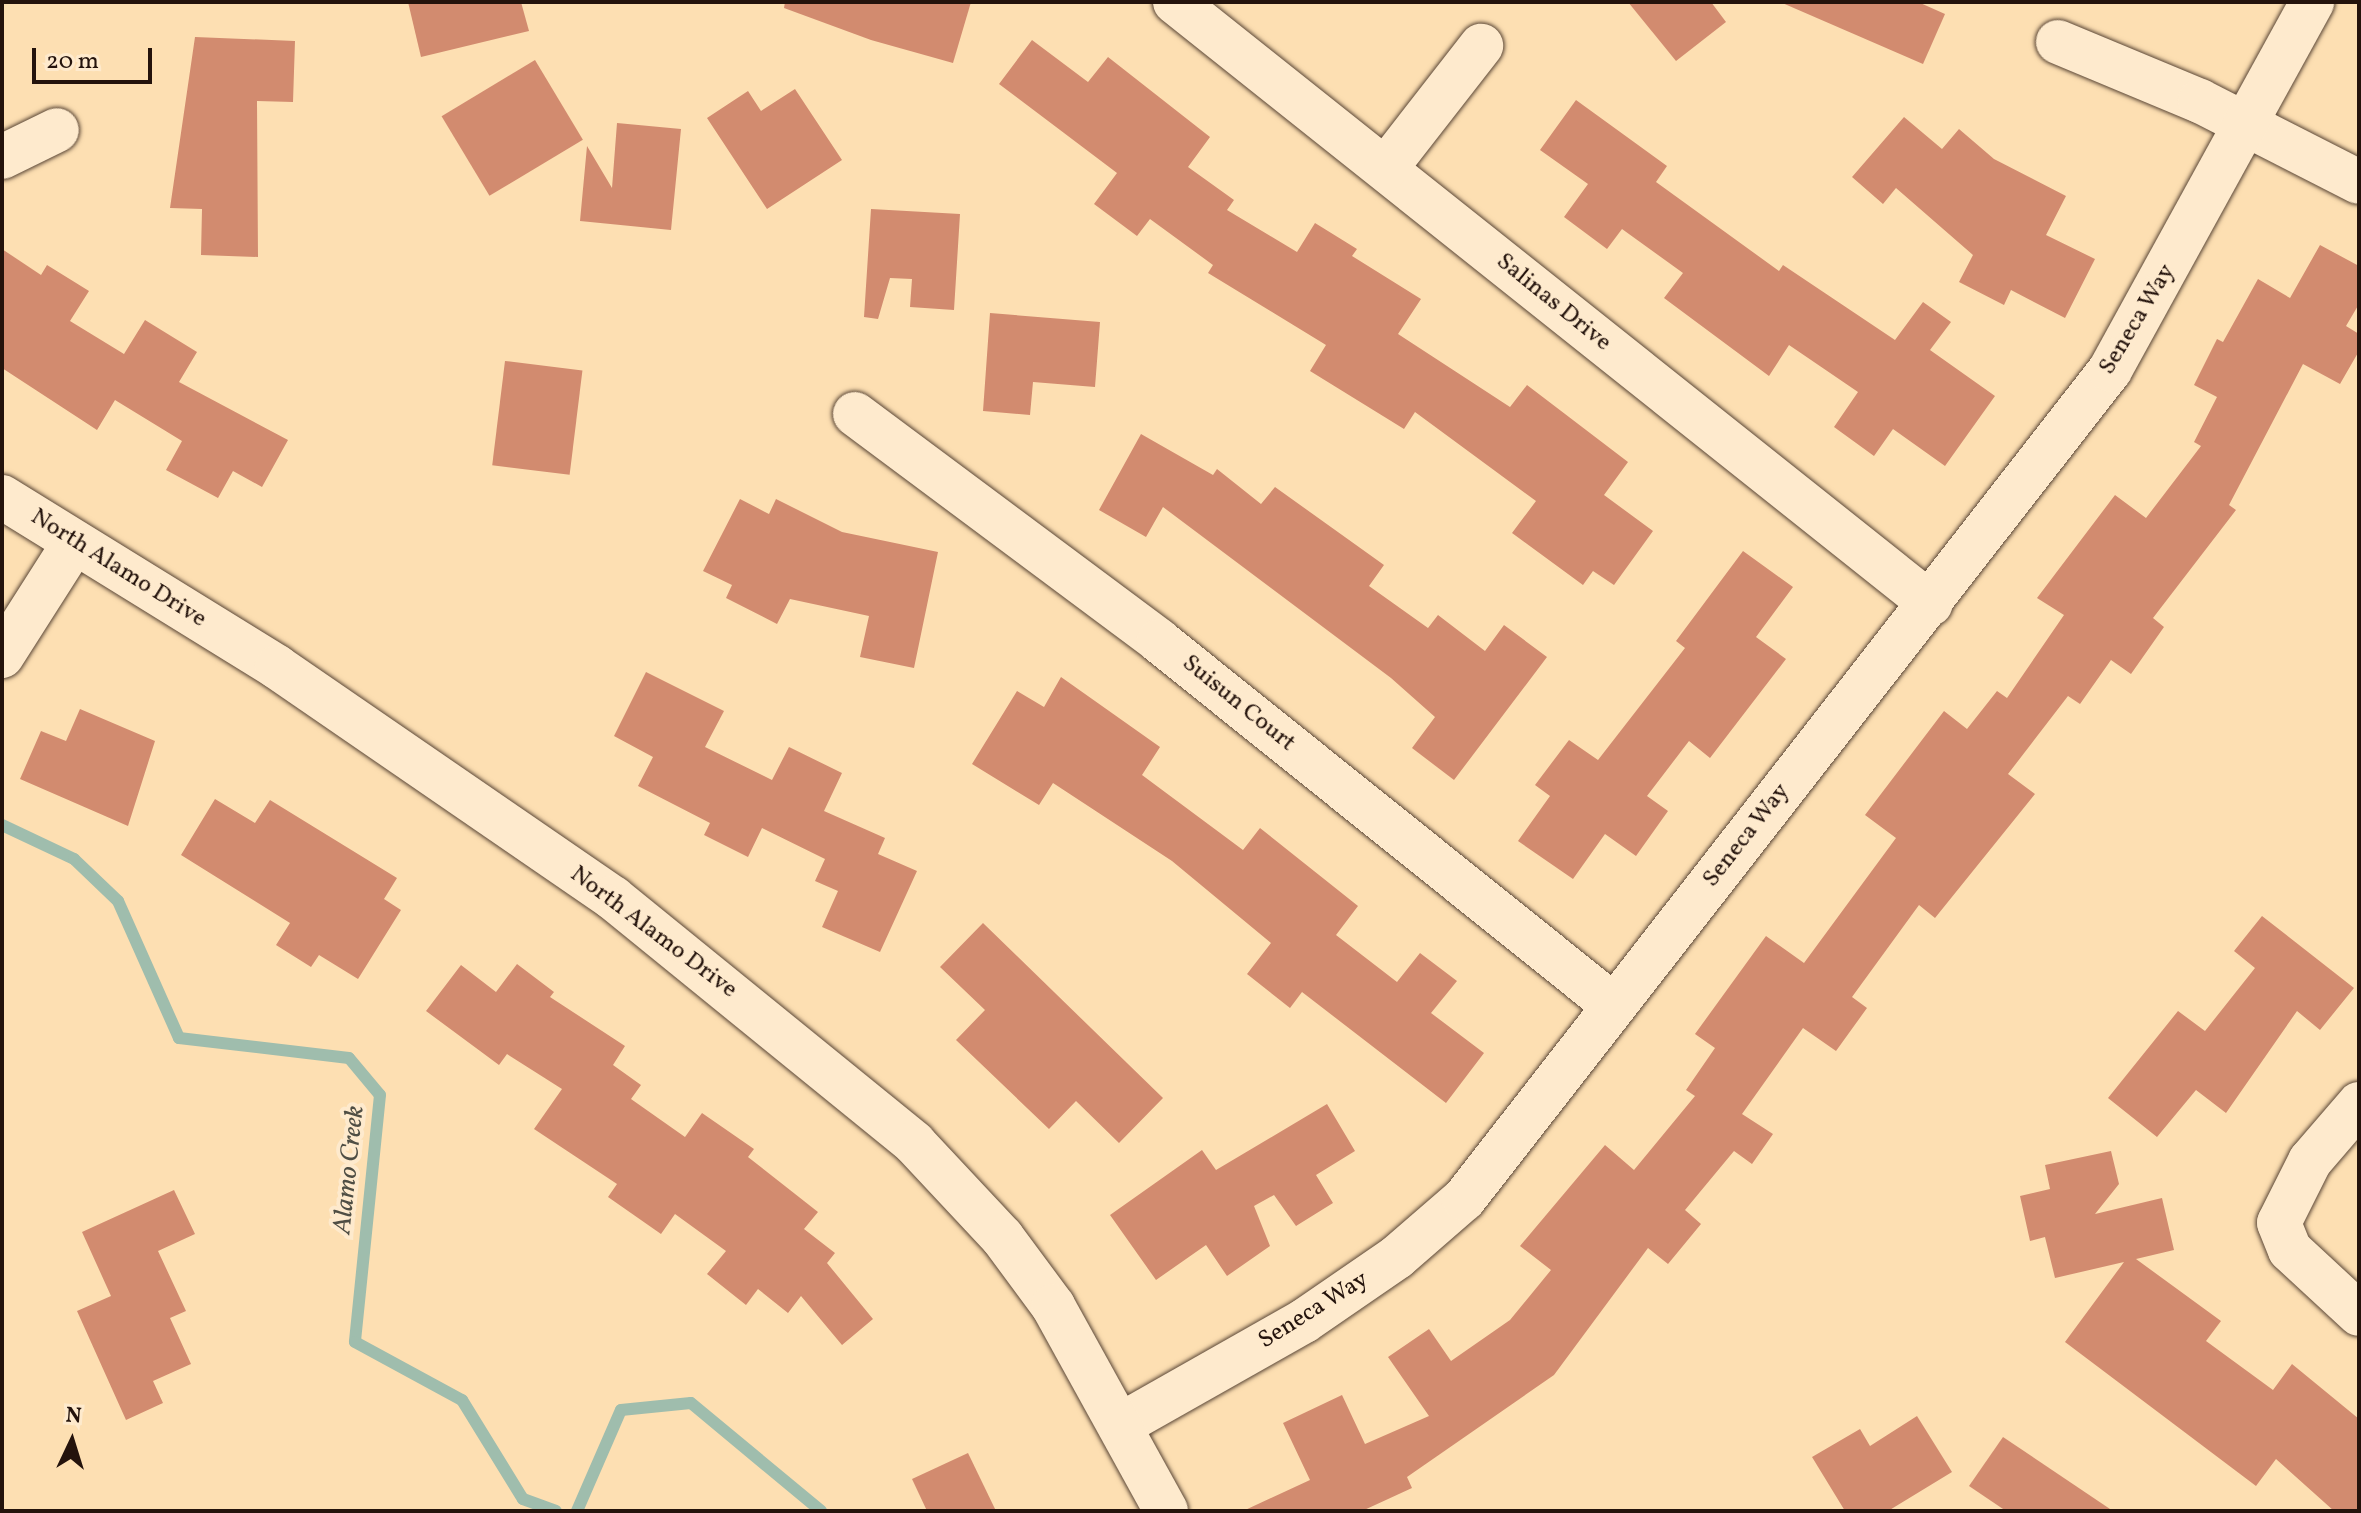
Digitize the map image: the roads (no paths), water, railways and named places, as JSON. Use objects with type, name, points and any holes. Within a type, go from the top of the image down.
[{"type":"street","name":"Salinas Drive","points":[[1175,2],[1931,604]]},
{"type":"street","name":"Seneca Way","points":[[1122,1424],[1304,1321],[1397,1257],[1464,1199],[1613,1005],[1931,604],[2110,370],[2249,127],[2312,2]]},
{"type":"street","points":[[2058,42],[2249,127],[2359,182]]},
{"type":"street","points":[[1386,168],[1481,46]]},
{"type":"street","points":[[2,157],[57,130]]},
{"type":"street","name":"Suisun Court","points":[[855,414],[1159,641],[1613,1005]]},
{"type":"street","name":"North Alamo Drive","points":[[2,497],[277,667],[613,898],[826,1067],[914,1143],[1002,1237],[1053,1306],[1122,1424],[1166,1511]]},
{"type":"street","points":[[2,656],[74,543]]},
{"type":"street","points":[[2359,1104],[2310,1161],[2279,1223],[2290,1250],[2359,1314]]},
{"type":"waterway","name":"Alamo Creek","points":[[2,825],[74,859],[118,901],[179,1038],[349,1058],[380,1095],[355,1342],[462,1400],[523,1499],[556,1511]]},
{"type":"waterway","name":"Alamo Creek","points":[[577,1511],[621,1410],[691,1403],[821,1511]]}]
